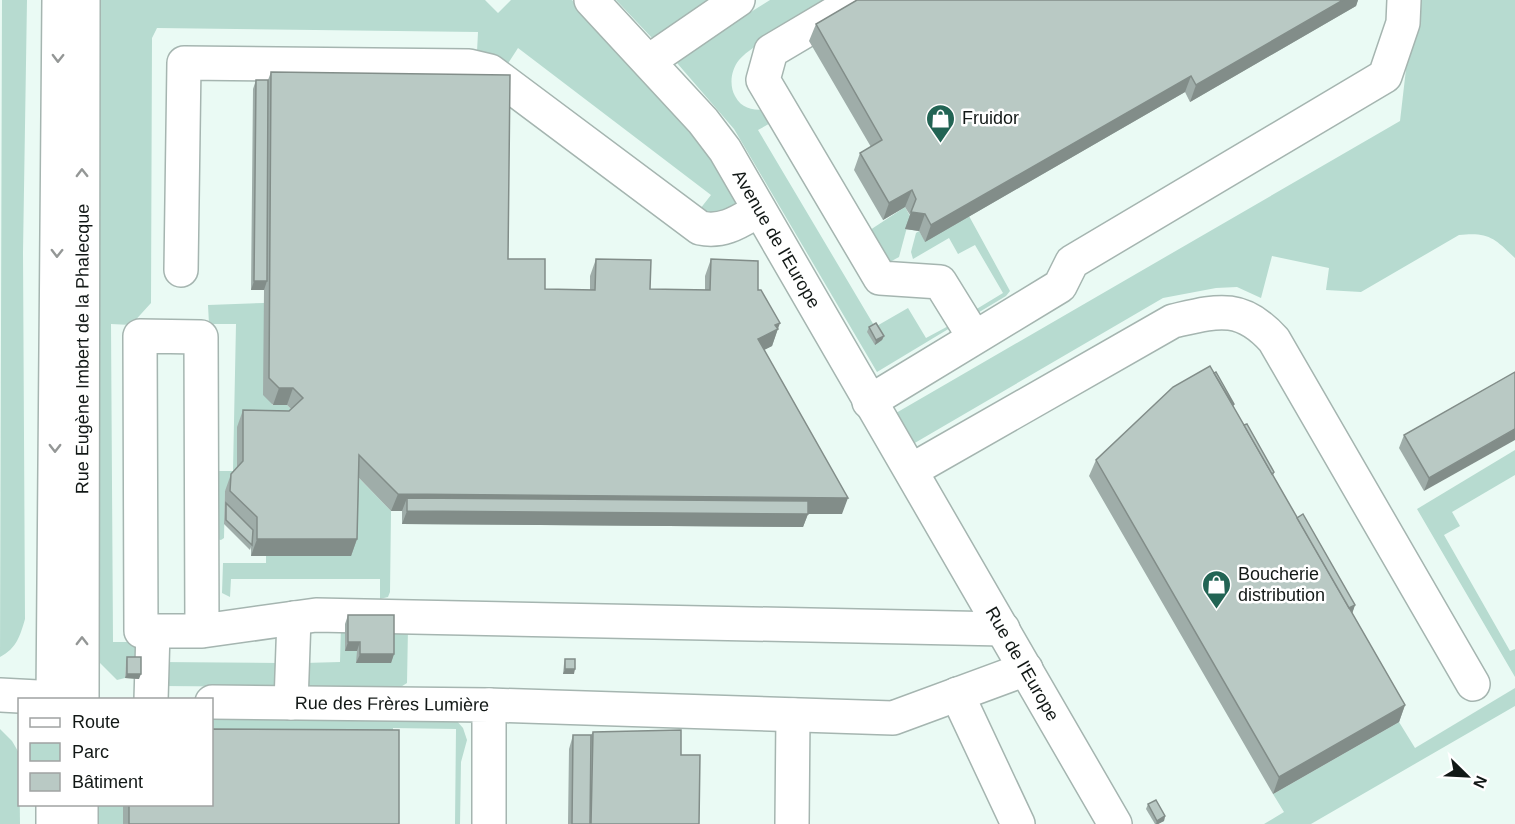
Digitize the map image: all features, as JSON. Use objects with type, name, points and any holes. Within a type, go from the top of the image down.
[{"type":"street","name":"Rue Eugène Imbert de la Phalecque","points":[[59,0],[68,698]]},
{"type":"street","name":"Rue Eugène Imbert de la Phalecque","points":[[68,698],[82,0]]},
{"type":"street","name":"Avenue de l'Europe","points":[[591,0],[714,134],[869,402],[930,502]]},
{"type":"street","points":[[649,61],[738,0]]},
{"type":"street","points":[[856,0],[771,51],[763,80],[880,278],[940,282],[974,337]]},
{"type":"street","points":[[869,402],[1060,286],[1072,262],[1385,76],[1403,23],[1404,0]]},
{"type":"street","points":[[181,270],[184,63],[469,66],[479,68],[490,71],[700,228],[725,229],[759,210]]},
{"type":"street","points":[[912,470],[1173,321],[1213,312],[1234,312],[1260,324],[1274,340],[1473,684]]},
{"type":"street","points":[[202,632],[201,337],[141,336],[141,631],[202,632],[316,615],[1003,629]]},
{"type":"street","name":"Rue de l'Europe","points":[[930,502],[1115,824]]},
{"type":"street","points":[[291,703],[294,618]]},
{"type":"street","points":[[151,698],[153,631]]},
{"type":"street","points":[[489,705],[893,718],[1026,669]]},
{"type":"street","points":[[957,694],[1018,824]]},
{"type":"street","points":[[0,695],[51,698]]},
{"type":"street","name":"Rue des Frères Lumière","points":[[213,702],[489,705],[489,824]]},
{"type":"street","points":[[792,824],[793,715]]},
{"type":"street","points":[[53,806],[53,824]]},
{"type":"street","points":[[81,806],[81,824]]},
{"type":"green space","points":[[2,0],[27,0],[23,252],[25,619],[14,646],[0,657]]},
{"type":"green space","points":[[98,0],[485,0],[498,13],[511,0],[572,0],[712,152],[738,203],[718,214],[707,215],[700,209],[711,195],[518,48],[507,65],[477,52],[478,32],[157,28],[152,38],[151,303],[131,325],[111,324],[113,642],[138,642],[139,661],[126,661],[125,678],[117,680],[92,655]]},
{"type":"green space","points":[[616,0],[717,0],[666,34],[652,38]]},
{"type":"green space","points":[[770,0],[835,0],[784,28],[746,53],[736,64],[733,73],[732,87],[735,96],[741,104],[748,108],[766,110],[774,121],[758,130],[875,327],[908,308],[926,338],[954,323],[955,325],[877,372],[734,129],[677,63],[679,57]]},
{"type":"green space","points":[[1414,0],[1515,0],[1515,258],[1490,238],[1459,235],[1361,292],[1326,290],[1329,268],[1272,256],[1261,298],[1237,287],[1216,288],[1163,298],[913,444],[896,413],[1400,121]]},
{"type":"green space","points":[[905,207],[910,216],[899,257],[888,263],[864,234]]},
{"type":"green space","points":[[969,216],[1010,291],[1006,296],[976,314],[975,310],[1003,293],[975,245],[958,254],[949,238],[913,259],[911,252],[916,233],[919,231],[925,241]]},
{"type":"green space","points":[[264,303],[272,405],[287,405],[297,415],[225,491],[224,538],[221,540],[216,539],[216,471],[233,471],[236,324],[209,324],[208,305]]},
{"type":"green space","points":[[1515,450],[1515,475],[1452,512],[1460,526],[1444,535],[1510,651],[1515,649],[1515,677],[1417,509]]},
{"type":"green space","points":[[353,472],[391,511],[390,592],[388,597],[380,599],[380,579],[231,579],[230,597],[222,593],[223,563],[266,563],[266,555]]},
{"type":"green space","points":[[341,624],[408,627],[407,683],[399,688],[310,687],[304,684],[304,663],[340,662]]},
{"type":"green space","points":[[159,662],[279,663],[276,687],[163,686]]},
{"type":"green space","points":[[1515,688],[1515,706],[1311,824],[1264,824],[1284,812],[1273,794],[1399,722],[1415,748]]},
{"type":"green space","points":[[213,714],[456,720],[463,728],[467,740],[461,762],[460,824],[455,824],[456,729],[393,728],[393,747],[213,746]]},
{"type":"green space","points":[[0,729],[18,751],[20,824],[0,824]]},
{"type":"green space","points":[[92,806],[124,806],[124,824],[92,824]]},
{"type":"building","points":[[857,0],[1343,0],[1196,85],[1191,76],[931,225],[925,214],[911,212],[916,199],[912,190],[889,203],[860,153],[882,140],[816,24]]},
{"type":"building","points":[[271,72],[510,75],[508,259],[545,259],[545,289],[595,290],[596,259],[651,260],[650,289],[710,290],[711,259],[758,261],[758,290],[761,290],[780,323],[775,325],[778,329],[758,339],[848,498],[398,494],[359,455],[357,539],[257,539],[257,517],[230,491],[231,474],[243,461],[243,410],[289,411],[303,398],[293,388],[279,388],[269,378]]},
{"type":"building","points":[[256,80],[268,80],[267,281],[254,281]]},
{"type":"building","points":[[876,323],[884,336],[876,340],[869,327]]},
{"type":"building","points":[[1210,366],[1405,705],[1279,777],[1096,460],[1173,387]]},
{"type":"building","points":[[1216,372],[1234,404],[1233,405],[1214,373]]},
{"type":"building","points":[[1515,372],[1515,429],[1429,478],[1404,435]]},
{"type":"building","points":[[1247,424],[1274,472],[1272,474],[1244,425]]},
{"type":"building","points":[[407,498],[808,501],[808,514],[407,511]]},
{"type":"building","points":[[226,503],[253,530],[252,545],[226,520]]},
{"type":"building","points":[[1303,514],[1355,605],[1349,608],[1297,518]]},
{"type":"building","points":[[348,615],[394,615],[394,654],[360,654],[360,642],[348,642]]},
{"type":"building","points":[[127,657],[141,657],[141,674],[127,674]]},
{"type":"building","points":[[565,659],[575,659],[575,669],[565,669]]},
{"type":"building","points":[[213,729],[399,730],[399,824],[129,824],[129,806],[213,806]]},
{"type":"building","points":[[681,730],[681,755],[700,755],[699,824],[591,824],[593,732]]},
{"type":"building","points":[[573,735],[591,735],[590,824],[572,824]]},
{"type":"building","points":[[1156,800],[1165,816],[1157,821],[1148,804]]},
{"type":"place","name":"Fruidor","points":[[941,144]]},
{"type":"place","name":"Boucherie distribution","points":[[1217,610]]}]
